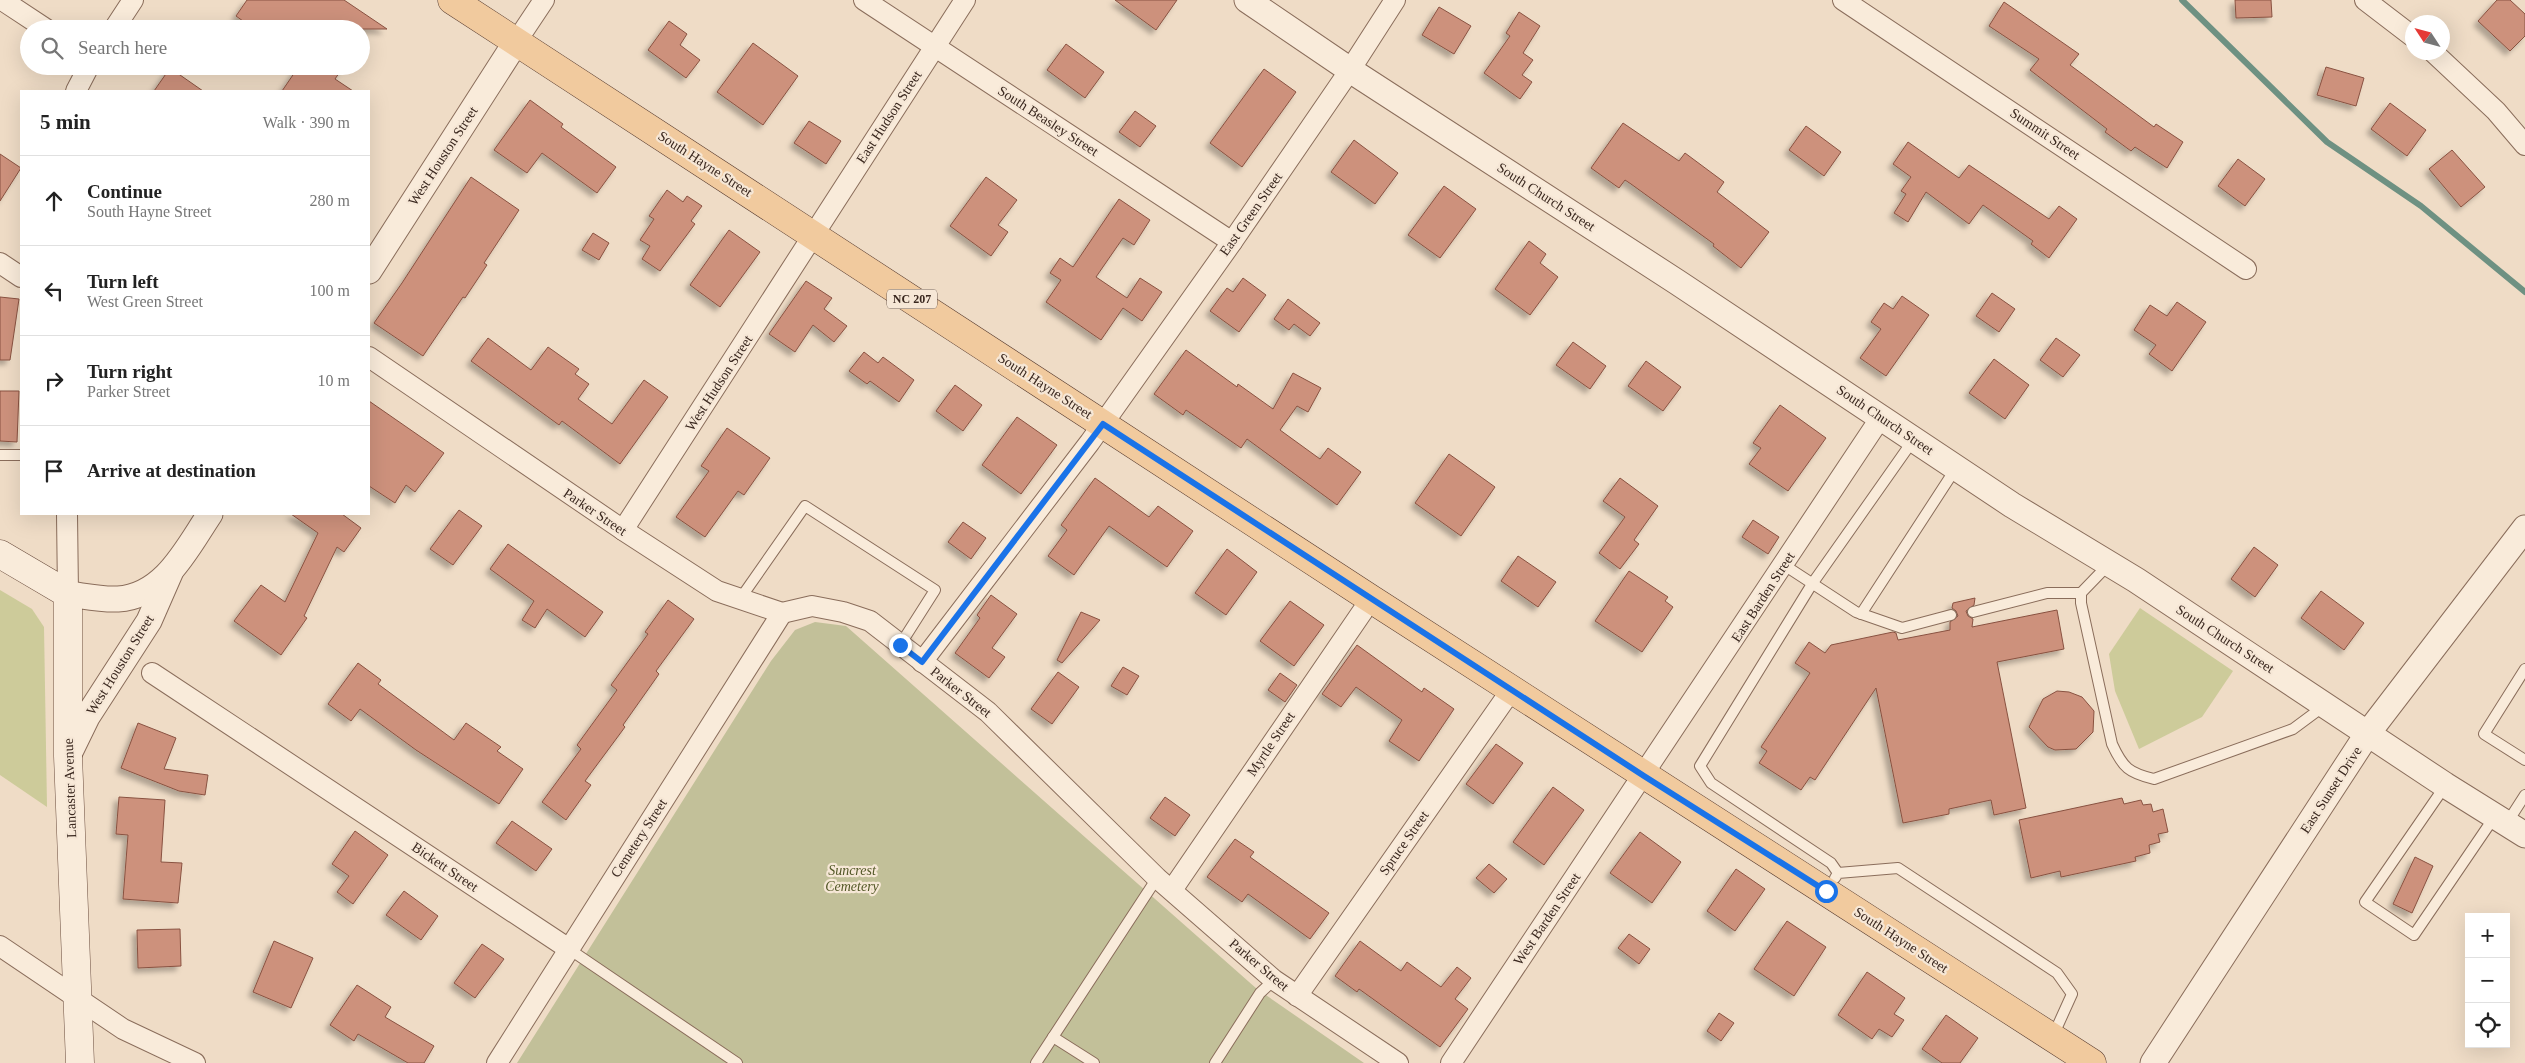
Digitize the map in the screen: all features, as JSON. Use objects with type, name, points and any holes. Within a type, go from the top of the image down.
[{"type":"main road","name":"South Hayne Street","points":[[452,0],[1644,776],[1832,882],[2053,1038],[2092,1063]]},
{"type":"main road","points":[[0,554],[68,594]]},
{"type":"main road","name":"Lancaster Avenue","points":[[68,594],[68,756],[79,998],[80,1063]]},
{"type":"street","points":[[2,0],[32,20]]},
{"type":"street","points":[[120,20],[133,0]]},
{"type":"street","points":[[516,42],[544,0]]},
{"type":"street","name":"South Beasley Street","points":[[864,0],[1232,242]]},
{"type":"street","name":"East Hudson Street","points":[[814,235],[965,0]]},
{"type":"street","name":"South Church Street","points":[[1247,0],[1350,70],[1881,417],[2012,505],[2109,564],[2509,825]]},
{"type":"street","name":"East Green Street","points":[[922,662],[1103,424],[1232,242],[1350,70],[1395,0]]},
{"type":"street","name":"Summit Street","points":[[1843,0],[2246,270]]},
{"type":"street","points":[[2365,0],[2405,31]]},
{"type":"street","name":"West Houston Street","points":[[370,269],[516,42]]},
{"type":"street","points":[[2443,60],[2496,111],[2525,145]]},
{"type":"street","points":[[77,90],[84,75]]},
{"type":"street","name":"West Hudson Street","points":[[623,530],[814,235]]},
{"type":"street","points":[[0,263],[20,276]]},
{"type":"street","name":"Parker Street","points":[[370,358],[691,576],[717,591],[782,613],[812,606],[843,612],[870,621],[988,712],[1164,884],[1274,980],[1398,1063]]},
{"type":"street","name":"East Barden Street","points":[[1644,776],[1881,417]]},
{"type":"street","name":"Lancaster Avenue","points":[[67,515],[68,594]]},
{"type":"street","name":"West Houston Street","points":[[68,756],[87,717],[149,621],[170,573],[209,515]]},
{"type":"street","name":"East Sunset Drive","points":[[2153,1063],[2368,734],[2521,540]]},
{"type":"street","name":"West Houston Street","points":[[68,594],[119,599],[146,591],[170,573]]},
{"type":"street","name":"Myrtle Street","points":[[1164,884],[1370,599]]},
{"type":"street","name":"Cemetery Street","points":[[497,1063],[782,613]]},
{"type":"street","name":"Bickett Street","points":[[152,673],[569,949]]},
{"type":"street","name":"Spruce Street","points":[[1297,996],[1512,689]]},
{"type":"street","name":"West Barden Street","points":[[1451,1063],[1644,776]]},
{"type":"street","points":[[0,946],[123,1029],[195,1063]]},
{"type":"lane","points":[[1914,439],[1812,584],[1700,766],[1711,783],[1831,863],[1832,882],[1898,868],[2057,973],[2072,994],[2053,1038]]},
{"type":"lane","points":[[0,455],[20,455]]},
{"type":"lane","points":[[1860,614],[1956,468]]},
{"type":"lane","points":[[740,600],[805,506],[935,590],[900,645]]},
{"type":"lane","points":[[2109,564],[2082,593],[2081,603],[2112,744],[2121,763],[2135,774],[2154,779],[2292,729],[2325,705]]},
{"type":"lane","points":[[1784,565],[1860,614],[1902,628],[1951,615]]},
{"type":"lane","points":[[1973,612],[2047,592],[2082,593]]},
{"type":"lane","points":[[2525,669],[2484,734],[2525,760]]},
{"type":"lane","points":[[2445,785],[2365,902],[2414,935],[2509,825],[2525,795]]},
{"type":"lane","name":"Myrtle Street","points":[[1036,1063],[1164,884]]},
{"type":"lane","name":"Bickett Street","points":[[569,949],[737,1063]]},
{"type":"lane","points":[[1215,1063],[1260,993],[1274,980]]},
{"type":"lane","points":[[1053,1037],[1094,1063]]},
{"type":"shaded area","points":[[0,590],[32,609],[44,627],[47,807],[0,775]]},
{"type":"shaded area","points":[[2140,608],[2233,671],[2202,717],[2139,749],[2115,691],[2109,654]]},
{"type":"green space","name":"Suncrest Cemetery","points":[[815,622],[846,626],[1257,989],[1364,1063],[517,1063],[771,661],[795,630]]},
{"type":"building","points":[[247,0],[344,0],[387,29],[370,29],[370,20],[242,20],[236,16]]},
{"type":"building","points":[[1115,0],[1177,0],[1156,30]]},
{"type":"building","points":[[2235,0],[2271,0],[2272,17],[2236,18]]},
{"type":"building","points":[[2497,0],[2510,0],[2525,14],[2525,36],[2510,51],[2478,21]]},
{"type":"building","points":[[2004,2],[2079,54],[2070,65],[2154,127],[2156,124],[2183,142],[2167,168],[2135,147],[2131,151],[2105,132],[2107,129],[2030,70],[2039,59],[1989,26]]},
{"type":"building","points":[[1439,7],[1471,26],[1454,54],[1422,35]]},
{"type":"building","points":[[1519,12],[1540,26],[1523,53],[1533,60],[1522,75],[1532,82],[1520,99],[1484,73],[1510,36],[1506,33]]},
{"type":"building","points":[[669,21],[687,34],[680,45],[700,60],[686,78],[648,50]]},
{"type":"building","points":[[753,43],[798,76],[763,125],[717,92]]},
{"type":"building","points":[[1066,44],[1104,72],[1085,98],[1047,70]]},
{"type":"building","points":[[2326,67],[2364,78],[2356,106],[2317,95]]},
{"type":"building","points":[[1264,69],[1296,92],[1242,167],[1210,143]]},
{"type":"building","points":[[165,75],[180,75],[202,90],[155,90]]},
{"type":"building","points":[[293,75],[338,75],[335,79],[352,90],[283,90]]},
{"type":"building","points":[[530,100],[563,124],[561,127],[616,167],[597,193],[542,153],[527,173],[494,150]]},
{"type":"building","points":[[2390,103],[2426,130],[2407,156],[2371,129]]},
{"type":"building","points":[[1135,111],[1156,126],[1140,147],[1119,132]]},
{"type":"building","points":[[809,121],[841,141],[826,164],[794,143]]},
{"type":"building","points":[[1623,123],[1679,161],[1685,153],[1724,182],[1717,192],[1769,232],[1741,268],[1713,246],[1714,244],[1625,180],[1619,188],[1591,168]]},
{"type":"building","points":[[1806,126],[1841,152],[1824,176],[1789,150]]},
{"type":"building","points":[[1354,140],[1398,173],[1375,204],[1331,172]]},
{"type":"building","points":[[1908,142],[1959,178],[1969,165],[2049,219],[2059,206],[2077,219],[2049,258],[2031,244],[2033,241],[1983,205],[1969,224],[1926,192],[1908,222],[1894,213],[1906,194],[1901,191],[1911,177],[1893,164]]},
{"type":"building","points":[[2452,150],[2485,187],[2461,207],[2429,169]]},
{"type":"building","points":[[0,154],[20,167],[20,170],[0,201]]},
{"type":"building","points":[[2238,159],[2265,179],[2245,206],[2218,186]]},
{"type":"building","points":[[471,177],[519,210],[484,263],[487,265],[423,356],[374,323]]},
{"type":"building","points":[[986,177],[1017,200],[998,225],[1008,232],[991,256],[950,226]]},
{"type":"building","points":[[1444,186],[1476,209],[1440,258],[1408,235]]},
{"type":"building","points":[[667,190],[683,202],[687,196],[702,206],[691,221],[695,224],[660,271],[642,259],[650,246],[640,240],[654,219],[649,216]]},
{"type":"building","points":[[1119,199],[1150,220],[1134,245],[1123,238],[1096,277],[1127,298],[1140,278],[1162,292],[1142,321],[1123,308],[1101,340],[1046,302],[1061,280],[1050,273],[1060,258],[1073,267]]},
{"type":"building","points":[[729,230],[760,252],[720,307],[690,285]]},
{"type":"building","points":[[593,233],[609,243],[599,260],[582,250]]},
{"type":"building","points":[[1529,241],[1546,254],[1540,263],[1558,277],[1530,315],[1495,289]]},
{"type":"building","points":[[1243,278],[1266,295],[1239,332],[1210,311],[1227,288],[1233,292]]},
{"type":"building","points":[[806,281],[832,298],[824,309],[847,326],[834,342],[813,325],[795,352],[769,334]]},
{"type":"building","points":[[1992,293],[2015,309],[1999,332],[1976,316]]},
{"type":"building","points":[[1902,296],[1929,315],[1886,376],[1860,358],[1881,329],[1871,322],[1884,303],[1893,309]]},
{"type":"building","points":[[0,297],[19,299],[10,360],[0,360]]},
{"type":"building","points":[[1288,299],[1320,323],[1310,336],[1294,324],[1289,330],[1274,319]]},
{"type":"building","points":[[2177,302],[2206,322],[2172,371],[2149,354],[2156,345],[2134,330],[2150,305],[2167,316]]},
{"type":"building","points":[[488,338],[531,370],[548,347],[579,369],[575,374],[589,384],[578,399],[612,424],[644,380],[668,397],[620,464],[562,421],[559,425],[471,361]]},
{"type":"building","points":[[2056,338],[2080,355],[2063,377],[2040,360]]},
{"type":"building","points":[[1573,342],[1606,366],[1590,389],[1556,365]]},
{"type":"building","points":[[1186,350],[1237,387],[1238,384],[1273,409],[1293,373],[1321,388],[1308,412],[1297,406],[1280,430],[1320,459],[1328,448],[1361,472],[1337,505],[1247,439],[1241,448],[1186,410],[1183,415],[1154,394]]},
{"type":"building","points":[[864,352],[878,363],[883,357],[914,380],[899,402],[870,381],[867,384],[849,371]]},
{"type":"building","points":[[1994,359],[2029,385],[2005,419],[1969,393]]},
{"type":"building","points":[[1646,361],[1681,387],[1663,411],[1628,386]]},
{"type":"building","points":[[955,385],[982,405],[963,431],[936,411]]},
{"type":"building","points":[[0,391],[19,391],[17,442],[0,441]]},
{"type":"building","points":[[370,402],[444,453],[415,492],[406,485],[395,503],[370,487]]},
{"type":"building","points":[[1780,405],[1826,438],[1788,491],[1749,464],[1761,448],[1753,443]]},
{"type":"building","points":[[1017,417],[1057,445],[1021,494],[982,465]]},
{"type":"building","points":[[727,428],[770,458],[744,495],[738,491],[705,537],[676,517],[709,471],[701,466]]},
{"type":"building","points":[[1449,454],[1495,487],[1461,536],[1415,503]]},
{"type":"building","points":[[1095,478],[1149,517],[1158,506],[1193,531],[1167,567],[1109,526],[1074,575],[1048,556],[1067,530],[1061,525]]},
{"type":"building","points":[[1620,478],[1658,506],[1634,540],[1639,544],[1620,569],[1599,553],[1625,517],[1603,501]]},
{"type":"building","points":[[459,510],[482,526],[453,565],[430,549]]},
{"type":"building","points":[[292,515],[343,515],[361,528],[344,552],[337,547],[304,616],[307,618],[281,655],[234,621],[261,585],[285,602],[318,533]]},
{"type":"building","points":[[1753,520],[1779,537],[1768,554],[1742,537]]},
{"type":"building","points":[[963,522],[986,538],[971,559],[948,542]]},
{"type":"building","points":[[508,544],[603,612],[585,637],[547,609],[535,628],[522,620],[534,601],[490,569]]},
{"type":"building","points":[[2254,547],[2278,565],[2255,597],[2231,579]]},
{"type":"building","points":[[1227,549],[1257,572],[1226,615],[1195,593]]},
{"type":"building","points":[[1518,556],[1556,582],[1538,607],[1501,581]]},
{"type":"building","points":[[1629,571],[1668,597],[1665,601],[1673,607],[1642,652],[1595,621]]},
{"type":"building","points":[[2321,591],[2364,623],[2344,650],[2301,618]]},
{"type":"building","points":[[991,595],[1017,614],[992,648],[1005,657],[989,678],[955,653],[980,618],[977,615]]},
{"type":"building","points":[[1975,598],[1974,605],[1966,611],[1968,616],[1973,619],[1972,627],[2057,610],[2064,649],[1997,662],[2026,808],[1994,815],[1991,800],[1949,809],[1949,814],[1903,823],[1876,688],[1815,780],[1810,777],[1801,790],[1759,763],[1767,751],[1761,747],[1810,673],[1795,663],[1809,642],[1825,653],[1831,645],[1893,632],[1896,633],[1898,640],[1950,630],[1950,622],[1958,616],[1952,608],[1953,603]]},
{"type":"building","points":[[668,600],[694,619],[656,671],[659,674],[623,725],[625,727],[585,781],[591,785],[566,820],[542,802],[581,749],[577,745],[617,690],[611,685],[648,634],[645,632]]},
{"type":"building","points":[[1290,601],[1324,625],[1294,666],[1260,641]]},
{"type":"building","points":[[1081,612],[1100,620],[1062,663],[1057,660]]},
{"type":"building","points":[[1357,645],[1422,692],[1424,688],[1454,709],[1419,761],[1389,741],[1402,720],[1356,687],[1341,707],[1322,694]]},
{"type":"building","points":[[358,663],[381,680],[378,684],[454,740],[466,723],[501,747],[497,751],[523,769],[499,804],[416,750],[360,709],[351,721],[328,704]]},
{"type":"building","points":[[1123,667],[1139,676],[1127,695],[1111,686]]},
{"type":"building","points":[[1058,672],[1079,687],[1052,724],[1031,709]]},
{"type":"building","points":[[1280,673],[1297,685],[1285,702],[1268,690]]},
{"type":"building","points":[[2057,691],[2069,692],[2082,697],[2094,711],[2093,732],[2076,749],[2055,750],[2048,747],[2029,727],[2043,699]]},
{"type":"building","points":[[138,723],[176,738],[164,769],[208,775],[205,795],[179,791],[121,768]]},
{"type":"building","points":[[1496,744],[1523,763],[1493,804],[1466,784]]},
{"type":"building","points":[[1553,787],[1584,810],[1544,865],[1513,842]]},
{"type":"building","points":[[119,797],[165,800],[161,862],[182,863],[178,903],[123,899],[128,835],[116,834]]},
{"type":"building","points":[[1165,797],[1190,815],[1175,836],[1150,818]]},
{"type":"building","points":[[2122,798],[2124,804],[2141,800],[2143,805],[2151,804],[2153,812],[2163,809],[2168,832],[2158,834],[2160,842],[2149,845],[2150,853],[2135,857],[2136,861],[2061,877],[2060,871],[2031,878],[2019,820]]},
{"type":"building","points":[[512,821],[552,849],[536,871],[496,843]]},
{"type":"building","points":[[355,831],[388,855],[353,904],[337,892],[349,876],[332,864]]},
{"type":"building","points":[[1640,832],[1681,862],[1652,903],[1610,873]]},
{"type":"building","points":[[1235,839],[1254,852],[1250,857],[1329,913],[1310,939],[1248,894],[1242,902],[1207,877]]},
{"type":"building","points":[[2415,857],[2433,866],[2412,913],[2393,904]]},
{"type":"building","points":[[1489,864],[1507,879],[1494,893],[1476,878]]},
{"type":"building","points":[[1736,869],[1765,889],[1735,931],[1707,911]]},
{"type":"building","points":[[404,891],[438,916],[421,940],[386,915]]},
{"type":"building","points":[[1787,921],[1826,947],[1794,996],[1754,969]]},
{"type":"building","points":[[180,929],[181,966],[138,968],[137,930]]},
{"type":"building","points":[[1629,934],[1650,949],[1639,964],[1618,948]]},
{"type":"building","points":[[274,941],[313,958],[291,1008],[253,992]]},
{"type":"building","points":[[1360,941],[1401,971],[1407,962],[1441,987],[1457,967],[1471,978],[1455,999],[1468,1009],[1440,1047],[1359,989],[1357,992],[1335,976]]},
{"type":"building","points":[[482,944],[504,959],[475,998],[454,983]]},
{"type":"building","points":[[1867,972],[1905,998],[1894,1014],[1904,1020],[1892,1037],[1879,1029],[1872,1039],[1838,1015]]},
{"type":"building","points":[[357,985],[391,1007],[385,1017],[434,1046],[424,1063],[408,1063],[358,1034],[354,1041],[330,1025]]},
{"type":"building","points":[[1719,1013],[1734,1023],[1721,1041],[1707,1031]]},
{"type":"building","points":[[1946,1015],[1978,1038],[1960,1063],[1942,1063],[1922,1049]]},
{"type":"waterway","points":[[2182,0],[2327,142],[2421,206],[2525,292]]},
{"type":"route","points":[[900,645],[922,662],[1103,424],[1370,599],[1457,652],[1644,776],[1826,891]]}]
